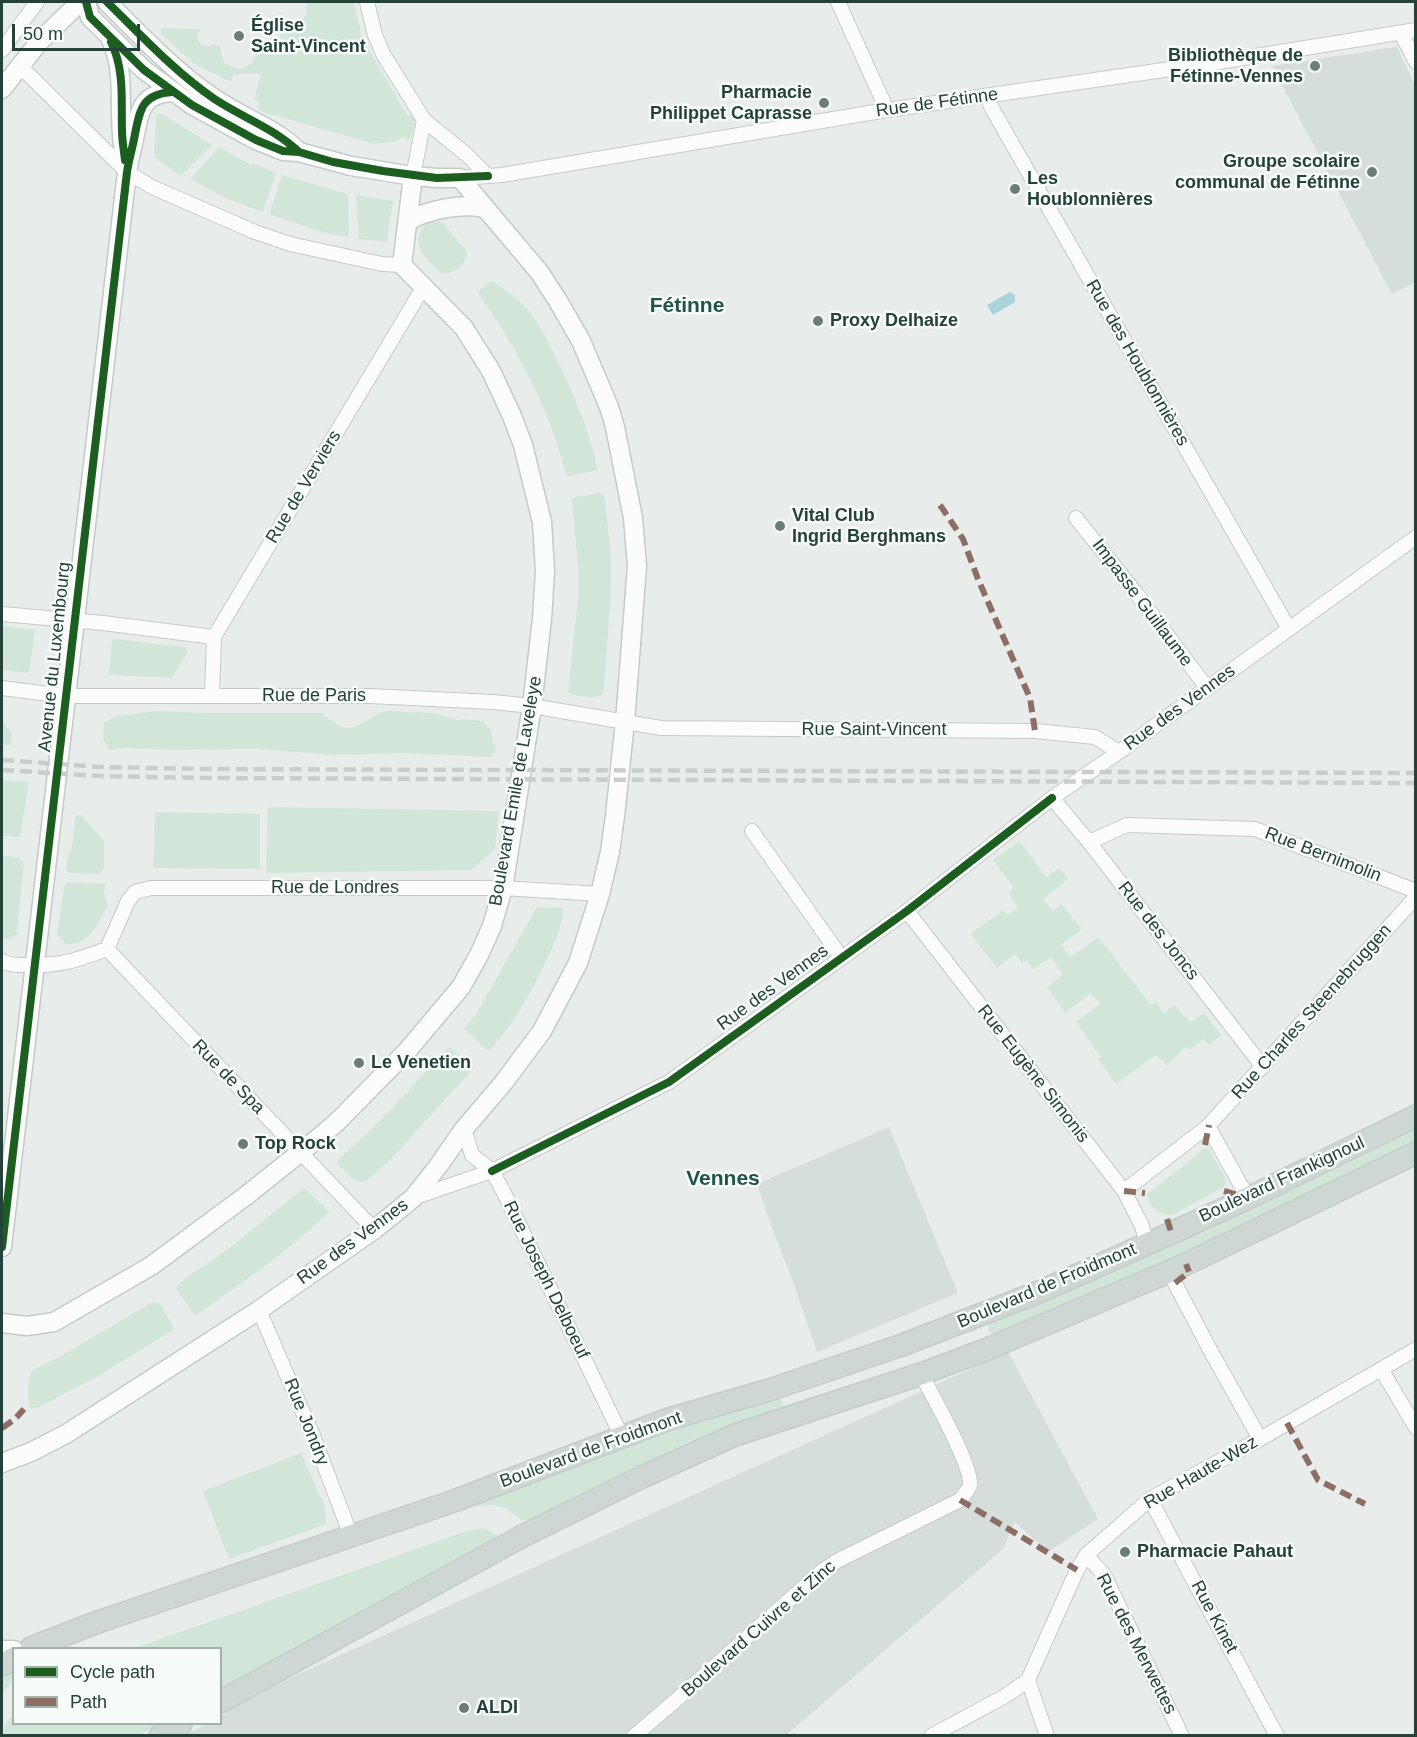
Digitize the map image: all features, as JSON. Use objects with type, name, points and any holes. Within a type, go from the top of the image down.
[{"type":"main road","name":"Boulevard Frankignoul","points":[[1147,1244],[1248,1198],[1416,1116]]},
{"type":"main road","name":"Boulevard Frankignoul","points":[[1169,1272],[1416,1153]]},
{"type":"main road","name":"Boulevard de Froidmont","points":[[34,1647],[95,1623],[454,1501],[669,1419],[769,1390],[899,1346],[1039,1292],[1147,1244]]},
{"type":"main road","name":"Boulevard de Froidmont","points":[[222,1701],[521,1537],[642,1477],[735,1435],[921,1374],[985,1350],[1169,1272]]},
{"type":"street","points":[[2,50],[36,2]]},
{"type":"street","points":[[2,90],[40,41],[80,2]]},
{"type":"street","points":[[86,2],[90,17],[144,70],[172,92],[212,117],[256,140],[283,151],[298,152],[351,166],[413,176],[460,178],[483,208],[524,252],[558,301],[581,342],[600,384],[615,427],[633,518],[637,566],[625,722],[614,825],[600,894],[578,963],[542,1031],[504,1082],[464,1129],[413,1198]]},
{"type":"street","points":[[107,2],[153,48],[191,81],[233,111],[286,140],[298,152]]},
{"type":"street","points":[[367,2],[375,35],[383,54],[424,120],[467,155],[488,176]]},
{"type":"street","points":[[838,2],[887,110]]},
{"type":"street","name":"Rue de Fétinne","points":[[460,178],[488,176],[887,110],[1219,62],[1416,30]]},
{"type":"street","points":[[1401,33],[1416,62]]},
{"type":"street","points":[[109,37],[115,49],[121,81],[122,134],[127,172]]},
{"type":"street","points":[[20,66],[127,172],[152,188],[255,232],[290,244],[382,264],[402,265],[413,176],[424,120]]},
{"type":"street","name":"Avenue du Luxembourg","points":[[2,1247],[127,172],[141,108],[150,97],[163,92],[172,92]]},
{"type":"street","name":"Rue des Houblonnières","points":[[986,96],[1288,629]]},
{"type":"street","points":[[408,221],[424,213],[457,207],[483,208]]},
{"type":"street","name":"Boulevard Emile de Laveleye","points":[[2,1323],[27,1326],[54,1322],[68,1315],[151,1266],[247,1195],[337,1122],[399,1059],[461,987],[492,926],[503,888],[532,706],[545,570],[542,522],[523,445],[491,371],[464,328],[402,265]]},
{"type":"street","name":"Rue de Verviers","points":[[212,696],[214,638],[424,286]]},
{"type":"street","name":"Impasse Guillaume","points":[[1076,518],[1207,688]]},
{"type":"street","name":"Rue des Vennes","points":[[2,1463],[32,1452],[66,1434],[259,1310],[375,1229],[413,1198],[492,1171],[669,1082],[907,911],[1052,798],[1416,537]]},
{"type":"street","points":[[2,614],[74,620],[214,638]]},
{"type":"street","name":"Rue de Paris","points":[[2,688],[66,696],[370,696],[493,702],[532,706],[625,722]]},
{"type":"street","name":"Rue Saint-Vincent","points":[[625,722],[661,728],[1035,731],[1095,737],[1119,752]]},
{"type":"street","name":"Rue des Joncs","points":[[1052,798],[1089,842],[1263,1066]]},
{"type":"street","name":"Rue Bernimolin","points":[[1089,842],[1127,825],[1255,829],[1416,891]]},
{"type":"street","points":[[752,831],[841,957]]},
{"type":"street","name":"Rue de Londres","points":[[106,949],[128,900],[135,892],[151,888],[503,888],[600,894]]},
{"type":"street","name":"Rue Charles Steenebruggen","points":[[1124,1191],[1208,1126],[1416,897]]},
{"type":"street","name":"Rue Eugène Simonis","points":[[907,911],[1124,1191],[1142,1226],[1147,1244]]},
{"type":"street","points":[[2,961],[8,965],[59,965],[106,949]]},
{"type":"street","name":"Rue de Spa","points":[[106,949],[375,1229]]},
{"type":"street","points":[[1208,1126],[1248,1198]]},
{"type":"street","name":"Rue Joseph Delboeuf","points":[[464,1129],[472,1155],[492,1171],[508,1201],[622,1437]]},
{"type":"street","points":[[1169,1272],[1260,1439]]},
{"type":"street","name":"Rue Jondry","points":[[259,1310],[314,1438],[351,1536]]},
{"type":"street","name":"Rue Haute-Wez","points":[[1028,1680],[1077,1570],[1086,1555],[1150,1499],[1416,1349]]},
{"type":"street","points":[[1381,1369],[1416,1428]]},
{"type":"street","name":"Boulevard Cuivre et Zinc","points":[[634,1736],[822,1571],[837,1561],[960,1500],[968,1490],[970,1485],[967,1466],[921,1374]]},
{"type":"street","name":"Rue Kinet","points":[[1150,1499],[1277,1736]]},
{"type":"street","name":"Rue des Merwettes","points":[[1086,1555],[1104,1575],[1182,1736]]},
{"type":"street","points":[[931,1736],[1008,1695],[1028,1680],[1047,1736]]},
{"type":"shaded area","name":"Groupe scolaire communal de Fétinne","points":[[1397,47],[1415,85],[1416,282],[1392,294],[1272,66]]},
{"type":"shaded area","points":[[889,1127],[958,1293],[817,1352],[757,1184]]},
{"type":"shaded area","points":[[1008,1352],[1098,1519],[1048,1552],[1015,1522],[1003,1549],[786,1735],[184,1736],[204,1725],[222,1725],[222,1714],[279,1683]]},
{"type":"green space","points":[[307,2],[354,2],[362,38],[407,115],[414,116],[414,129],[408,141],[403,136],[397,141],[374,144],[259,111],[259,102],[254,99],[261,74],[233,74],[231,82],[196,65],[161,34],[161,28],[201,29],[197,35],[200,44],[209,47],[214,44],[220,46],[223,61],[235,68],[246,67],[254,60],[258,46],[274,48],[278,44],[281,37],[277,31],[280,28],[293,27],[301,22]]},
{"type":"green space","points":[[158,114],[162,114],[212,145],[183,174],[179,175],[154,157]]},
{"type":"green space","points":[[219,147],[252,165],[253,163],[276,173],[263,211],[228,199],[190,179]]},
{"type":"green space","points":[[282,175],[348,194],[349,237],[325,233],[271,215]]},
{"type":"green space","points":[[356,195],[393,201],[387,242],[359,239]]},
{"type":"green space","points":[[433,221],[445,225],[467,252],[464,261],[454,271],[441,273],[421,251],[418,241],[421,230]]},
{"type":"green space","points":[[492,281],[512,294],[524,306],[544,333],[580,412],[598,470],[566,475],[551,427],[531,381],[507,337],[479,295],[479,291]]},
{"type":"green space","points":[[599,493],[605,500],[611,557],[611,589],[604,690],[602,695],[590,697],[568,692],[578,599],[578,568],[572,498]]},
{"type":"green space","points":[[2,626],[35,630],[29,673],[2,670]]},
{"type":"green space","points":[[112,640],[183,647],[186,648],[187,653],[172,678],[109,675]]},
{"type":"green space","points":[[158,711],[322,713],[340,727],[353,728],[384,711],[434,713],[458,720],[482,721],[490,729],[496,751],[490,757],[402,753],[335,755],[259,749],[125,748],[109,750],[103,739],[104,723],[116,716]]},
{"type":"green space","points":[[2,721],[12,734],[11,745],[2,744]]},
{"type":"green space","points":[[2,780],[29,782],[20,837],[2,836]]},
{"type":"green space","points":[[268,807],[499,811],[495,849],[471,870],[266,873]]},
{"type":"green space","points":[[155,812],[260,814],[260,869],[153,868]]},
{"type":"green space","points":[[80,814],[104,841],[104,868],[100,874],[69,873],[66,870],[68,855],[72,848],[75,817]]},
{"type":"green space","points":[[1020,841],[1046,877],[1059,868],[1068,879],[1043,899],[1052,911],[1061,904],[1082,929],[1061,945],[1071,957],[1098,937],[1151,1005],[1156,1001],[1164,1013],[1175,1005],[1191,1022],[1204,1013],[1221,1035],[1209,1045],[1203,1039],[1190,1050],[1186,1047],[1167,1065],[1156,1055],[1116,1084],[1098,1059],[1101,1057],[1076,1022],[1101,1003],[1090,994],[1065,1013],[1047,987],[1063,975],[1051,957],[1033,969],[1027,960],[1022,963],[1016,954],[997,968],[971,934],[1003,910],[1008,915],[1018,907],[1008,893],[1014,888],[993,860]]},
{"type":"green space","points":[[2,856],[19,857],[24,863],[17,934],[9,940],[2,937]]},
{"type":"green space","points":[[67,882],[106,884],[103,892],[108,905],[92,932],[74,944],[66,944],[57,934],[64,887]]},
{"type":"green space","points":[[537,907],[563,908],[558,932],[536,982],[519,1011],[496,1043],[490,1050],[487,1050],[464,1029],[476,1014]]},
{"type":"green space","points":[[451,1048],[473,1069],[392,1158],[365,1182],[355,1181],[337,1164],[337,1161],[380,1121],[447,1049]]},
{"type":"green space","points":[[1415,1126],[1415,1143],[1127,1281],[995,1336],[988,1331],[992,1321]]},
{"type":"green space","points":[[1204,1148],[1210,1150],[1226,1180],[1224,1187],[1172,1215],[1159,1212],[1152,1206],[1148,1193]]},
{"type":"green space","points":[[304,1188],[329,1211],[327,1214],[297,1241],[200,1313],[194,1314],[176,1289],[178,1284],[232,1246]]},
{"type":"green space","points":[[153,1302],[160,1304],[175,1329],[93,1379],[39,1407],[30,1409],[28,1390],[32,1370],[59,1357]]},
{"type":"green space","points":[[780,1397],[785,1410],[717,1430],[688,1442],[552,1514],[534,1521],[520,1519],[505,1508],[495,1505],[471,1506],[309,1559],[662,1433]]},
{"type":"green space","points":[[301,1453],[325,1507],[326,1524],[229,1559],[203,1491]]},
{"type":"green space","points":[[484,1528],[499,1536],[501,1544],[222,1691],[222,1647],[138,1647],[467,1531]]},
{"type":"green space","points":[[12,1668],[12,1681],[2,1693],[2,1675]]},
{"type":"green space","points":[[12,1715],[12,1725],[160,1725],[139,1735],[4,1736],[4,1728]]},
{"type":"water","points":[[1010,292],[1015,295],[1015,302],[993,315],[987,305]]},
{"type":"railway","points":[[2,760],[100,767],[201,769],[1416,773]]},
{"type":"railway","points":[[2,770],[100,776],[201,778],[1416,783]]},
{"type":"marked path","points":[[940,505],[963,539],[1030,698],[1035,731]]},
{"type":"marked path","points":[[1205,1145],[1209,1125]]},
{"type":"marked path","points":[[1124,1191],[1145,1193]]},
{"type":"marked path","points":[[1224,1191],[1248,1198]]},
{"type":"marked path","points":[[1167,1219],[1171,1232]]},
{"type":"marked path","points":[[1175,1283],[1189,1272],[1186,1264]]},
{"type":"marked path","points":[[2,1428],[24,1409]]},
{"type":"marked path","points":[[1287,1423],[1318,1480],[1365,1504]]},
{"type":"marked path","points":[[960,1500],[1077,1570]]},
{"type":"cycle path","points":[[86,2],[90,17],[144,70],[192,105],[256,140],[283,151],[299,152],[333,162],[383,171],[437,178],[488,176]]},
{"type":"cycle path","points":[[107,2],[158,52],[213,98],[268,129],[299,152]]},
{"type":"cycle path","points":[[111,42],[120,75],[125,160]]},
{"type":"cycle path","points":[[2,1247],[127,172],[144,104],[155,96],[172,92]]},
{"type":"cycle path","points":[[492,1171],[669,1082],[907,911],[1052,798]]},
{"type":"place","name":"Église Saint-Vincent","points":[[239,36]]},
{"type":"place","name":"Bibliothèque de Fétinne-Vennes","points":[[1315,66]]},
{"type":"place","name":"Pharmacie Philippet Caprasse","points":[[824,103]]},
{"type":"place","name":"Groupe scolaire communal de Fétinne","points":[[1372,172]]},
{"type":"place","name":"Les Houblonnières","points":[[1015,189]]},
{"type":"place","name":"Proxy Delhaize","points":[[818,321]]},
{"type":"place","name":"Vital Club Ingrid Berghmans","points":[[780,526]]},
{"type":"place","name":"Le Venetien","points":[[359,1063]]},
{"type":"place","name":"Top Rock","points":[[243,1144]]},
{"type":"place","name":"Pharmacie Pahaut","points":[[1125,1552]]},
{"type":"place","name":"ALDI","points":[[464,1708]]},
{"type":"district","name":"Fétinne","points":[[687,306]]},
{"type":"district","name":"Vennes","points":[[723,1179]]}]
